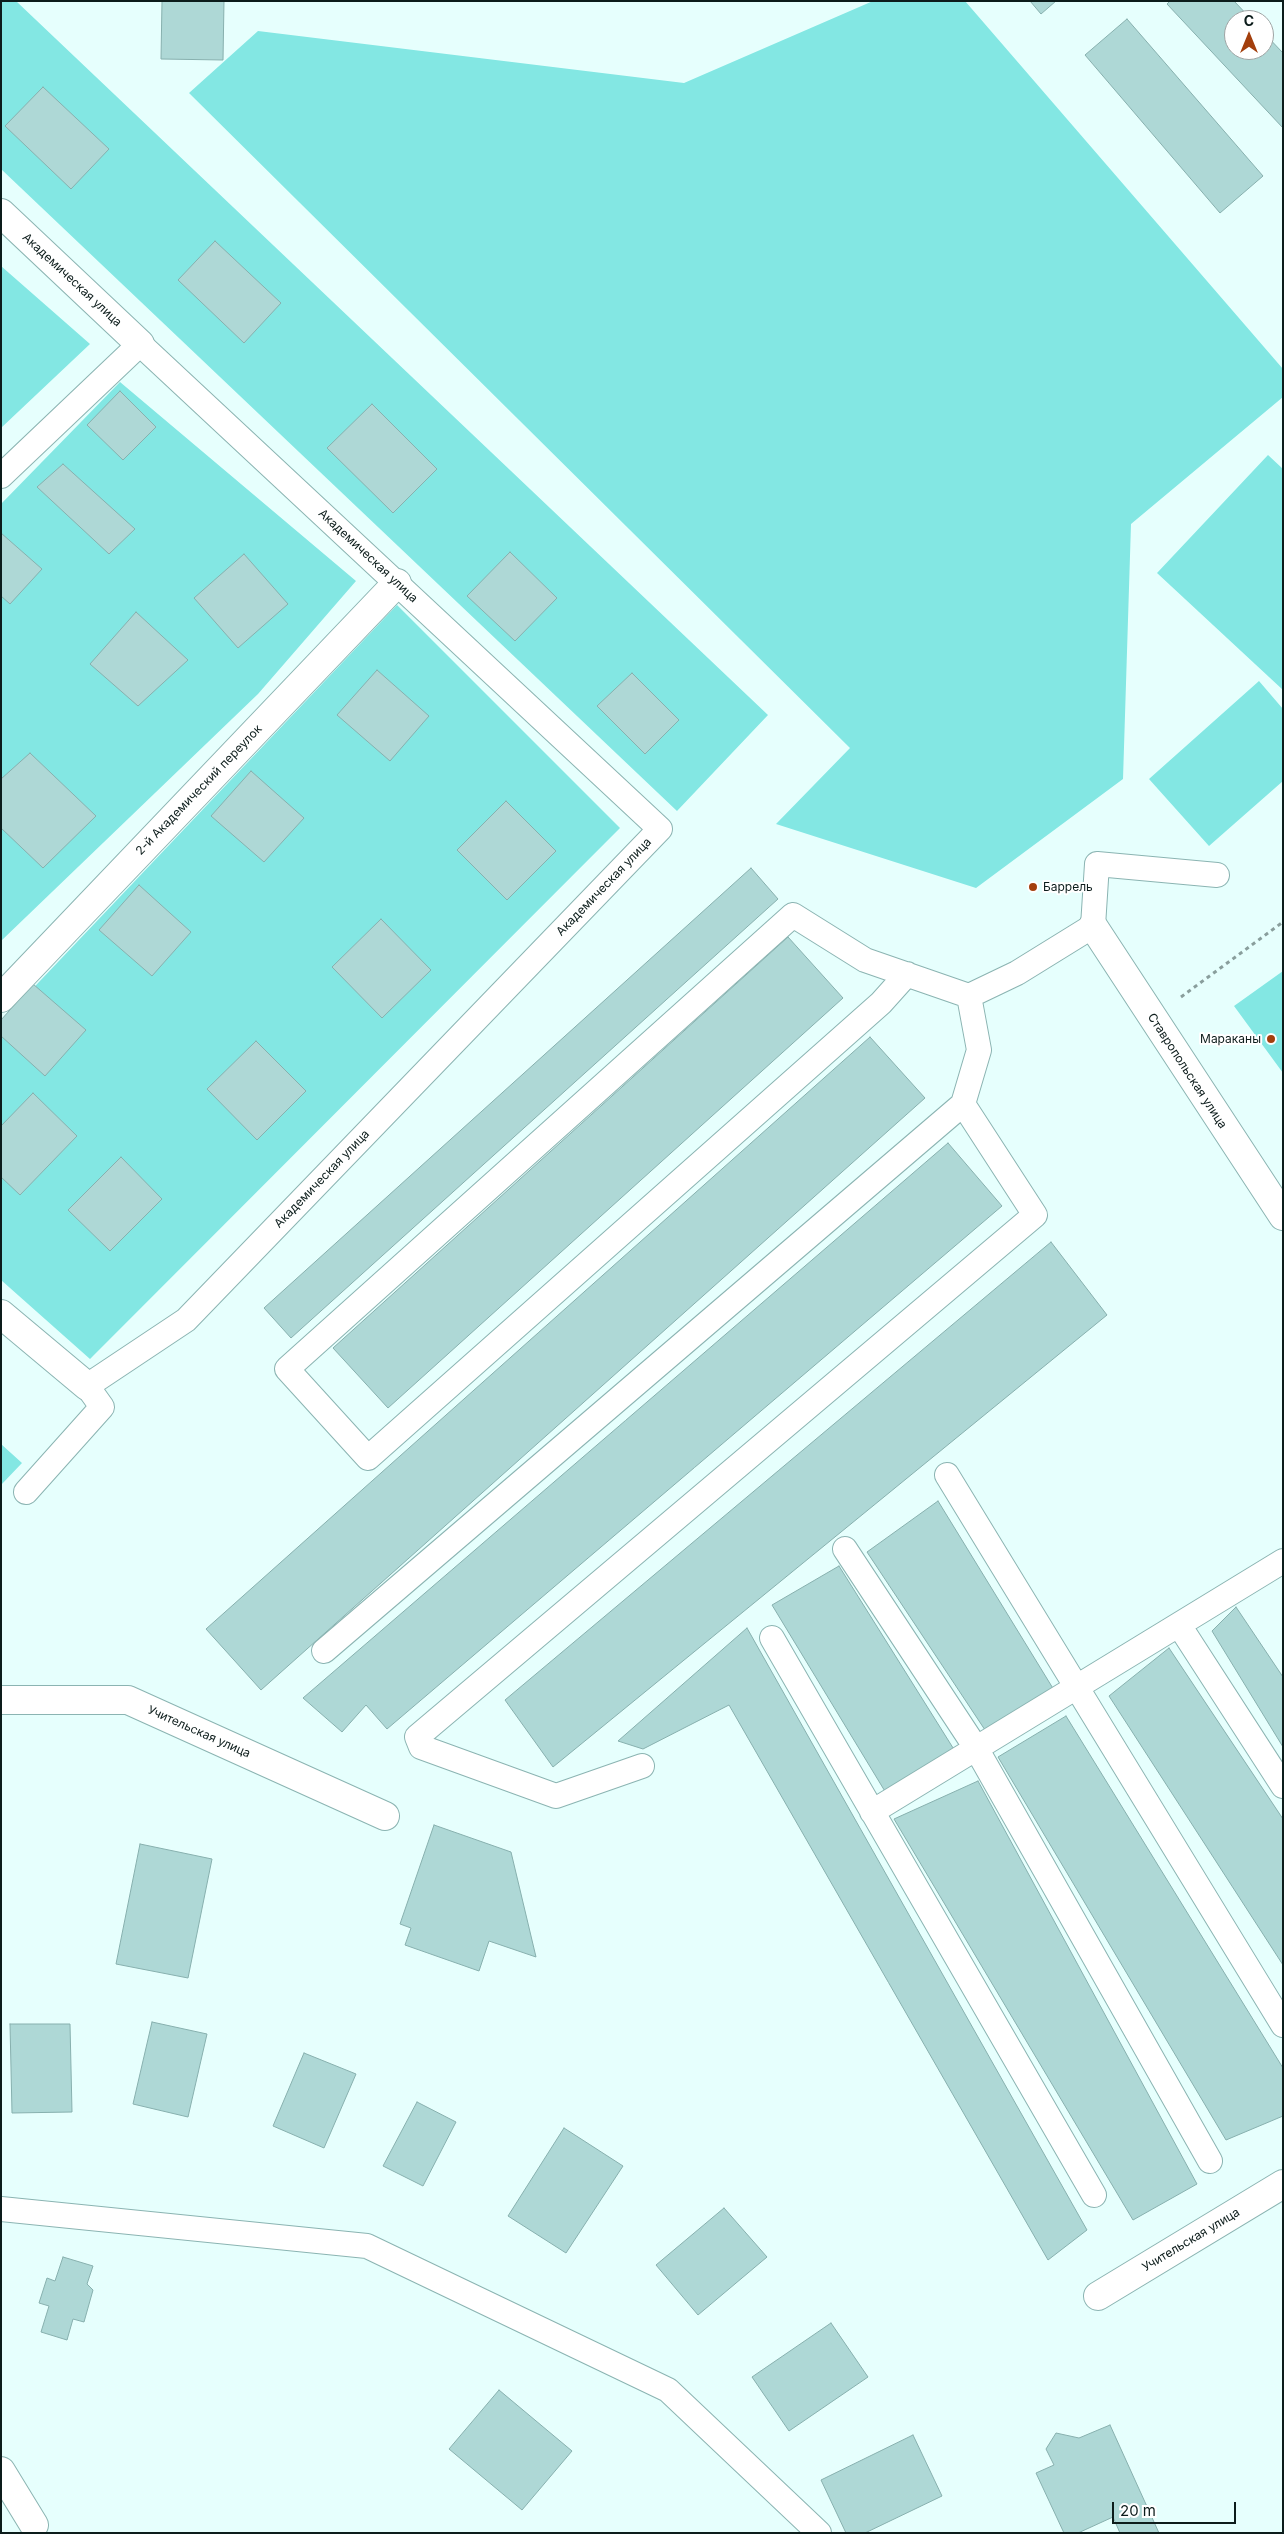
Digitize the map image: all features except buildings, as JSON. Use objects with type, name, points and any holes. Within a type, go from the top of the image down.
[{"type":"street","name":"Академическая улица","points":[[1,212],[140,344]]},
{"type":"street","name":"2-й Академический переулок","points":[[1,998],[397,583]]},
{"type":"street","name":"Ставропольская улица","points":[[1093,926],[1283,1216]]},
{"type":"street","points":[[1,1314],[87,1386]]},
{"type":"street","name":"Учительская улица","points":[[1,1700],[128,1700],[385,1816]]},
{"type":"street","name":"Учительская улица","points":[[1098,2296],[1283,2184]]},
{"type":"street","points":[[1,2471],[38,2529]]},
{"type":"lane","points":[[1,476],[140,344]]},
{"type":"lane","name":"Академическая улица","points":[[87,1386],[186,1320],[660,829],[140,344]]},
{"type":"lane","points":[[907,974],[881,1003],[368,1458],[286,1369],[793,916],[864,960],[907,974],[969,996],[1017,973],[1093,926],[1097,864],[1217,875]]},
{"type":"lane","points":[[324,1651],[963,1104],[980,1050],[969,996]]},
{"type":"lane","points":[[642,1766],[556,1796],[420,1747],[417,1737],[1035,1215],[963,1104]]},
{"type":"lane","points":[[26,1492],[102,1407],[87,1386]]},
{"type":"lane","points":[[947,1475],[1078,1686],[1283,2024]]},
{"type":"lane","points":[[845,1549],[976,1748],[1210,2161]]},
{"type":"lane","points":[[872,1812],[1283,1562]]},
{"type":"lane","points":[[1180,1624],[1283,1786]]},
{"type":"lane","points":[[772,1638],[1094,2195]]},
{"type":"lane","points":[[1,2209],[367,2246],[668,2390],[819,2533]]},
{"type":"path","points":[[1153,1018],[1283,922]]},
{"type":"shaded area","points":[[1,1],[16,1],[768,715],[677,811],[1,169]]},
{"type":"shaded area","points":[[873,1],[965,1],[1283,369],[1283,397],[1131,524],[1123,779],[976,888],[776,824],[850,748],[189,93],[258,31],[684,83]]},
{"type":"shaded area","points":[[1,266],[90,344],[1,428]]},
{"type":"shaded area","points":[[120,382],[356,581],[258,694],[1,941],[1,504]]},
{"type":"shaded area","points":[[1268,455],[1283,469],[1283,690],[1157,573]]},
{"type":"shaded area","points":[[397,605],[620,828],[90,1359],[1,1280],[1,1022]]},
{"type":"shaded area","points":[[1259,681],[1283,709],[1283,781],[1209,846],[1149,779]]},
{"type":"shaded area","name":"Мараканы","points":[[1283,971],[1283,1073],[1234,1006]]},
{"type":"shaded area","points":[[1,1444],[22,1463],[1,1485]]},
{"type":"place","name":"Баррель","points":[[1033,887]]},
{"type":"place","name":"Мараканы","points":[[1271,1039]]}]
